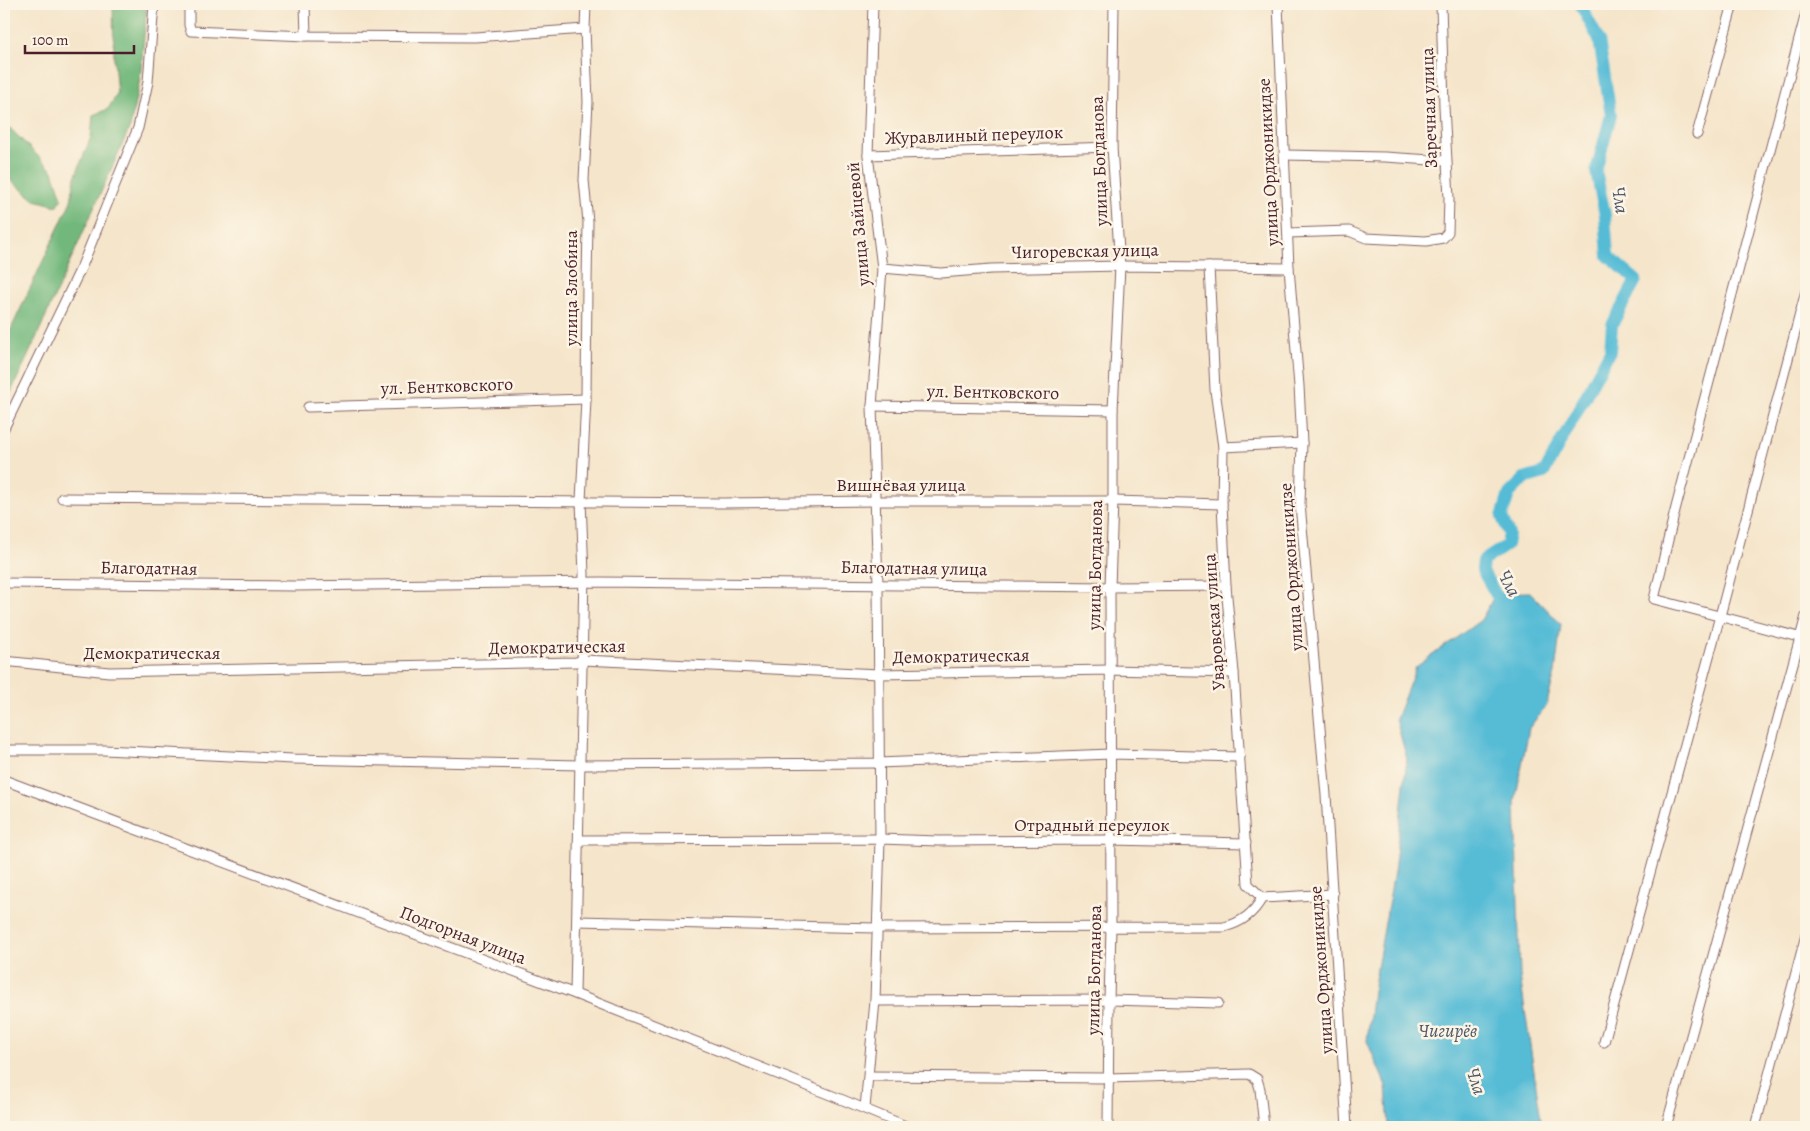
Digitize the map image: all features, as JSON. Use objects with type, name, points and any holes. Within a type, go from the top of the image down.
[{"type":"street","points":[[4,428],[82,266],[138,128],[148,82],[154,4]]},
{"type":"street","points":[[189,4],[189,25],[191,31],[306,36],[475,37],[585,29]]},
{"type":"street","points":[[305,4],[306,36]]},
{"type":"street","name":"улица Злобина","points":[[575,994],[583,660],[584,578],[581,501],[586,399],[588,222],[584,180],[588,102],[585,29],[586,4]]},
{"type":"street","name":"улица Зайцевой","points":[[865,1108],[875,1000],[880,838],[878,584],[872,406],[882,268],[868,155],[872,4]]},
{"type":"street","name":"улица Богданова","points":[[1108,1127],[1111,928],[1110,586],[1114,501],[1113,410],[1120,266],[1112,147],[1114,4]]},
{"type":"street","name":"улица Орджоникидзе","points":[[1278,4],[1290,268],[1300,386],[1302,443],[1300,504],[1326,795],[1347,1127]]},
{"type":"street","name":"Заречная улица","points":[[1288,233],[1349,232],[1366,238],[1426,241],[1443,238],[1448,232],[1442,4]]},
{"type":"street","points":[[1697,134],[1733,4]]},
{"type":"street","points":[[1803,638],[1654,599],[1674,515],[1806,12]]},
{"type":"street","name":"Журавлиный переулок","points":[[868,155],[1112,147]]},
{"type":"street","points":[[1284,155],[1385,157],[1446,161]]},
{"type":"street","name":"Чигоревская улица","points":[[882,268],[941,273],[991,269],[1120,266],[1290,268]]},
{"type":"street","name":"Уваровская улица","points":[[1209,267],[1215,390],[1223,447],[1222,504],[1226,586],[1234,673],[1248,884],[1262,898]]},
{"type":"street","points":[[1604,1042],[1806,291]]},
{"type":"street","name":"ул. Бентковского","points":[[308,407],[586,399]]},
{"type":"street","name":"ул. Бентковского","points":[[872,406],[1113,410]]},
{"type":"street","points":[[1223,447],[1302,443]]},
{"type":"street","name":"Вишнёвая улица","points":[[62,498],[722,503],[1114,501],[1222,504]]},
{"type":"street","name":"Благодатная улица","points":[[584,578],[601,582],[1226,586]]},
{"type":"street","name":"Благодатная","points":[[4,583],[295,586],[584,578]]},
{"type":"street","points":[[1666,1127],[1803,638],[1806,616]]},
{"type":"street","name":"Демократическая","points":[[4,661],[109,672],[576,662],[583,660],[879,674],[1110,670],[1234,673]]},
{"type":"street","points":[[4,750],[104,750],[293,759],[580,765],[878,763],[1111,754],[1240,757]]},
{"type":"street","name":"Подгорная улица","points":[[4,780],[575,994],[865,1108],[908,1127]]},
{"type":"street","name":"Отрадный переулок","points":[[579,840],[880,838],[938,841],[1111,840],[1246,843]]},
{"type":"street","points":[[577,921],[876,928],[1224,927],[1236,924],[1248,916],[1262,898],[1332,894]]},
{"type":"street","points":[[1755,1127],[1806,935]]},
{"type":"street","points":[[875,1000],[1109,1000],[1218,1003]]},
{"type":"street","points":[[869,1076],[1108,1078],[1249,1074],[1257,1079],[1260,1089],[1264,1127]]},
{"type":"green space","points":[[113,4],[147,4],[140,79],[130,127],[4,407],[4,344],[71,201],[75,177],[91,137],[93,115],[108,109],[117,94]]},
{"type":"green space","points":[[4,122],[53,171],[62,198],[57,206],[35,200],[4,175]]},
{"type":"water","name":"Чигирёв","points":[[1530,592],[1561,624],[1555,673],[1546,706],[1529,728],[1515,801],[1520,976],[1542,1127],[1389,1127],[1386,1086],[1367,1041],[1373,991],[1394,872],[1407,759],[1396,719],[1416,667],[1481,620],[1496,593]]},
{"type":"waterway","name":"Чла","points":[[1503,607],[1482,570],[1483,561],[1507,545],[1509,534],[1502,517],[1509,494],[1524,479],[1544,473],[1610,351],[1612,325],[1636,280],[1608,256],[1605,215],[1596,171],[1611,115],[1599,40],[1580,4]]}]
